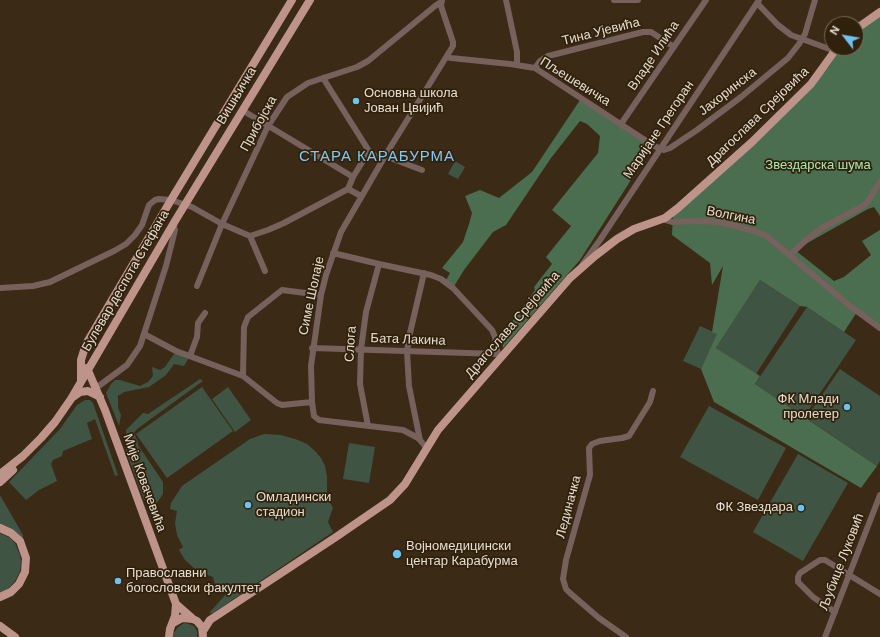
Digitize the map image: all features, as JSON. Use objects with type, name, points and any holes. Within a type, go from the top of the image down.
[{"type":"main road","name":"Вишњичка","points":[[171,200],[292,0]]},
{"type":"main road","name":"Вишњичка","points":[[185,204],[310,0]]},
{"type":"main road","points":[[864,23],[880,12]]},
{"type":"main road","name":"Драгослава Срејовића","points":[[203,634],[210,620],[390,500],[404,484],[438,430],[500,356],[577,272],[605,247],[641,226],[662,219],[682,205],[752,142],[800,95],[816,79],[832,56]]},
{"type":"main road","name":"Булевар деспота Стефана","points":[[80,383],[82,376],[81,362],[90,338],[171,200]]},
{"type":"main road","name":"Булевар деспота Стефана","points":[[1,480],[14,468],[71,399],[185,204]]},
{"type":"main road","name":"Булевар деспота Стефана","points":[[83,354],[88,371]]},
{"type":"main road","name":"Мије Ковачевића","points":[[88,371],[100,397],[176,604],[201,625],[203,634]]},
{"type":"main road","points":[[71,399],[80,392],[86,391],[90,391],[100,397]]},
{"type":"main road","points":[[0,528],[11,533],[20,541],[26,558],[25,572],[19,584],[11,592],[0,596]]},
{"type":"main road","name":"Мије Ковачевића","points":[[169,637],[176,604]]},
{"type":"main road","points":[[173,623],[182,618],[210,620]]},
{"type":"main road","points":[[0,626],[15,637]]},
{"type":"street","points":[[506,0],[517,52],[517,65]]},
{"type":"street","points":[[614,0],[638,0]]},
{"type":"street","name":"Владе Илића","points":[[621,124],[706,0]]},
{"type":"street","name":"Јахоринска","points":[[659,149],[663,150],[670,148],[697,130],[741,97],[788,58],[802,40],[815,0]]},
{"type":"street","points":[[442,1],[442,9],[453,43],[447,57]]},
{"type":"street","name":"Прибојска","points":[[197,286],[222,224],[268,126],[287,96],[308,83],[357,67],[368,61],[442,1]]},
{"type":"street","points":[[758,1],[778,25],[791,35],[824,46]]},
{"type":"street","name":"Маријане Грегоран","points":[[577,272],[600,240],[758,1]]},
{"type":"street","name":"Тина Ујевића","points":[[535,68],[540,61],[548,56],[643,32],[651,32],[674,47]]},
{"type":"street","name":"Пљешевичка","points":[[447,57],[535,68],[659,149]]},
{"type":"street","name":"Симе Шолаје","points":[[368,426],[318,420],[314,416],[310,379],[312,348],[321,295],[333,252],[341,232],[383,158],[430,81],[447,57]]},
{"type":"street","points":[[323,78],[368,151],[383,158],[422,170]]},
{"type":"street","points":[[242,110],[352,177]]},
{"type":"street","points":[[0,288],[33,286],[50,282],[114,252],[126,244],[142,226],[152,202],[158,199],[171,200],[185,204],[222,224],[250,236],[268,230],[348,189],[352,177],[368,151]]},
{"type":"street","points":[[790,255],[806,240],[829,223],[868,202],[880,182]]},
{"type":"street","points":[[348,189],[361,196]]},
{"type":"street","name":"Волгина","points":[[662,219],[672,222],[713,222],[744,228],[765,235],[845,302],[880,328]]},
{"type":"street","points":[[96,388],[127,364],[136,352],[144,334],[166,266],[175,230],[173,224]]},
{"type":"street","points":[[250,236],[266,272]]},
{"type":"street","points":[[333,252],[379,264],[436,276],[453,288],[474,309],[494,333],[500,356]]},
{"type":"street","name":"Слога","points":[[368,426],[360,384],[361,349],[366,312],[379,264]]},
{"type":"street","points":[[420,440],[409,386],[407,351],[424,273]]},
{"type":"street","points":[[243,376],[244,326],[248,317],[282,290],[321,295]]},
{"type":"street","points":[[190,356],[197,335],[198,325],[205,313]]},
{"type":"street","points":[[144,334],[170,348],[243,376],[277,403],[282,405],[312,402]]},
{"type":"street","name":"Бата Лакина","points":[[312,348],[500,356]]},
{"type":"street","name":"Лединачка","points":[[626,637],[599,618],[570,593],[566,589],[563,579],[566,560],[590,475],[589,448],[592,444],[628,436],[650,402],[653,391]]},
{"type":"street","points":[[368,426],[396,428],[406,431],[420,440],[426,448]]},
{"type":"street","name":"Љубице Луковић","points":[[825,637],[880,497]]},
{"type":"street","points":[[835,612],[810,595],[798,582],[798,576],[812,565],[822,560],[825,560],[880,594]]},
{"type":"green space","name":"Звездарска шума","points":[[880,15],[880,216],[874,207],[868,209],[795,250],[834,281],[844,277],[871,255],[862,241],[880,230],[880,328],[857,312],[844,332],[807,307],[800,306],[760,280],[716,348],[760,376],[755,384],[877,466],[861,488],[714,402],[701,369],[717,334],[712,332],[723,266],[712,285],[710,263],[672,235],[673,214],[829,66],[836,56],[864,56],[864,27]]},
{"type":"green space","points":[[580,100],[652,147],[580,260],[503,348],[501,337],[535,290],[534,287],[552,264],[546,257],[571,226],[552,210],[598,153],[600,136],[587,124],[580,121],[551,158],[506,225],[493,232],[464,270],[453,288],[445,282],[450,273],[442,268],[463,242],[469,224],[472,213],[465,196],[480,190],[499,198],[532,172]]},
{"type":"green space","points":[[455,161],[465,167],[458,179],[448,174]]},
{"type":"green space","points":[[760,280],[800,306],[756,374],[716,348]]},
{"type":"green space","points":[[807,307],[856,340],[804,417],[755,384]]},
{"type":"green space","points":[[700,326],[718,334],[701,369],[683,361]]},
{"type":"green space","points":[[176,351],[190,356],[184,366],[174,364],[166,375],[149,387],[124,392],[118,395],[118,408],[121,415],[119,426],[106,393],[111,384],[115,380],[140,386],[148,382],[153,376],[152,367],[160,370],[165,367]]},
{"type":"green space","name":"ФК Млади пролетер","points":[[840,369],[880,396],[880,461],[877,466],[806,418]]},
{"type":"green space","points":[[200,379],[203,381],[137,429],[134,433],[138,445],[163,482],[163,494],[152,510],[148,501],[144,500],[126,451],[126,430],[143,413],[148,414]]},
{"type":"green space","points":[[202,387],[233,431],[167,478],[136,434]]},
{"type":"green space","points":[[228,387],[251,420],[235,432],[212,399]]},
{"type":"green space","points":[[85,400],[90,400],[93,403],[118,475],[115,476],[95,419],[87,423],[92,439],[63,451],[62,456],[53,460],[51,464],[57,481],[39,490],[26,500],[9,482],[60,429],[77,405]]},
{"type":"green space","points":[[709,406],[786,448],[758,500],[680,457]]},
{"type":"green space","name":"Омладински стадион","points":[[264,434],[281,435],[298,440],[307,444],[321,458],[325,466],[327,476],[327,497],[333,508],[328,522],[333,532],[213,613],[209,613],[228,592],[216,588],[213,577],[197,571],[185,560],[179,550],[183,547],[177,535],[175,523],[177,511],[170,509],[171,503],[182,486],[250,439]]},
{"type":"green space","points":[[349,443],[375,447],[369,483],[343,479]]},
{"type":"green space","name":"ФК Звездара","points":[[798,454],[848,483],[803,561],[753,532]]},
{"type":"green space","points":[[0,495],[23,535],[23,540],[0,526]]},
{"type":"green space","points":[[0,533],[10,538],[15,543],[21,561],[20,572],[15,581],[8,589],[0,594]]},
{"type":"green space","points":[[184,623],[194,626],[197,631],[197,637],[174,637],[174,633],[177,628]]},
{"type":"place","name":"Основна школа Јован Цвијић","points":[[356,101]]},
{"type":"place","name":"ФК Млади пролетер","points":[[847,407]]},
{"type":"place","name":"Омладински стадион","points":[[248,505]]},
{"type":"place","name":"ФК Звездара","points":[[801,508]]},
{"type":"place","name":"Војномедицински центар Карабурма","points":[[397,554]]},
{"type":"place","name":"Православни богословски факултет","points":[[118,581]]},
{"type":"district","name":"СТАРА КАРАБУРМА","points":[[377,157]]}]
